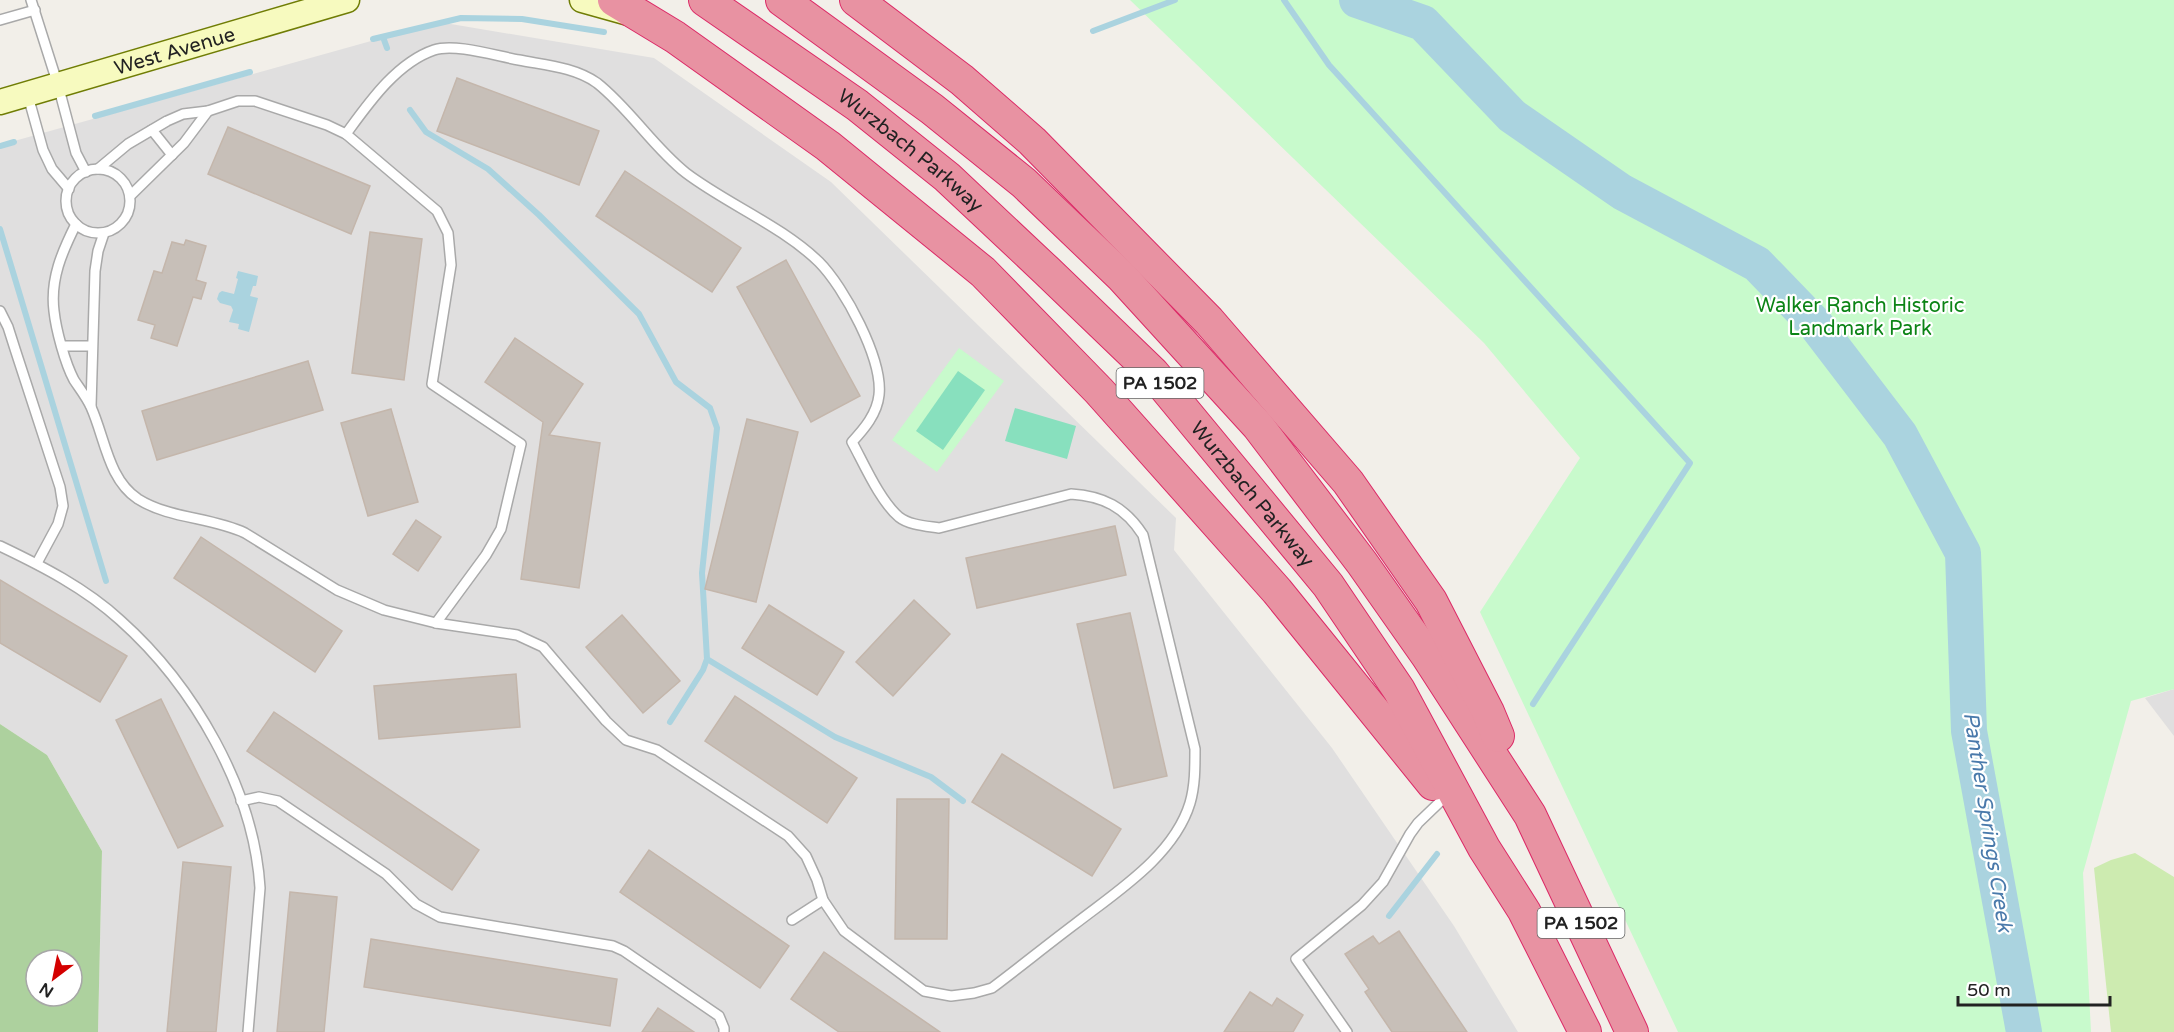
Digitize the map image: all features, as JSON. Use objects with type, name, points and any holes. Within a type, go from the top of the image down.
[{"type":"highway","points":[[614,0],[654,8],[675,37],[828,146],[983,272],[1099,391],[1277,591],[1484,848]]},
{"type":"highway","name":"PA 1502","points":[[783,0],[932,110],[1024,183],[1122,277],[1258,426],[1342,536],[1428,657],[1530,815],[1632,1032]]},
{"type":"highway","points":[[856,0],[880,11],[1032,141],[1142,250],[1209,321],[1348,482],[1431,601],[1488,712],[1530,815]]},
{"type":"highway","name":"Wurzbach Parkway","points":[[717,7],[857,105],[947,177],[1153,373],[1328,585],[1398,690],[1484,848],[1524,911],[1585,1032]]},
{"type":"main road","name":"West Avenue","points":[[0,102],[320,4],[347,0]]},
{"type":"main road","points":[[582,0],[654,8]]},
{"type":"lane","points":[[32,0],[76,153],[86,172]]},
{"type":"lane","points":[[0,20],[35,10]]},
{"type":"lane","points":[[76,224],[58,259],[54,310],[62,346],[73,378],[91,406],[111,462],[122,485],[136,498],[159,510],[231,526],[337,590],[384,610],[436,623],[517,634],[543,647],[606,721],[626,740],[657,750],[788,836],[806,856],[817,880],[822,900],[844,931],[924,991],[951,996],[992,988],[1134,878],[1158,856],[1190,805],[1195,777],[1195,749],[1143,535],[1132,519],[1114,505],[1089,495],[1071,494],[939,528],[918,525],[899,517],[878,490],[852,442],[869,423],[879,397],[879,375],[870,346],[839,288],[819,262],[795,243],[671,161],[615,98],[594,81],[564,69],[454,49],[434,50],[410,63],[379,91],[346,134]]},
{"type":"lane","points":[[27,94],[43,150],[52,169],[69,189]]},
{"type":"lane","points":[[98,169],[128,144],[183,114],[208,111],[238,101],[255,101],[327,125],[346,134],[437,211],[448,233],[451,265],[432,384],[521,444],[501,529],[486,555],[436,623]]},
{"type":"lane","points":[[130,196],[190,136],[208,111]]},
{"type":"lane","points":[[152,130],[172,155]]},
{"type":"lane","points":[[98,169],[109,171],[119,177],[126,185],[130,196],[130,206],[121,224],[104,233],[84,230],[76,224],[69,214],[66,201],[75,179],[86,172],[98,169]]},
{"type":"lane","points":[[91,406],[95,271],[104,233]]},
{"type":"lane","points":[[0,311],[8,327],[26,381],[60,487],[63,506],[58,524],[37,563]]},
{"type":"lane","points":[[62,346],[92,346]]},
{"type":"lane","points":[[0,546],[37,563],[79,589],[120,619],[163,663],[197,708],[225,759],[241,801],[258,861],[260,888],[248,1032]]},
{"type":"lane","points":[[241,801],[259,797],[278,801],[386,874],[416,904],[440,917],[613,946],[624,951],[719,1016],[724,1032]]},
{"type":"lane","points":[[1347,1032],[1296,958],[1362,905],[1383,882],[1414,829],[1444,798]]},
{"type":"lane","points":[[792,920],[822,900]]},
{"type":"shaded area","points":[[439,22],[654,58],[831,182],[1176,518],[1174,550],[1332,748],[1454,926],[1518,1032],[98,1032],[102,851],[47,755],[0,724],[0,145]]},
{"type":"shaded area","points":[[2174,689],[2174,736],[2145,698]]},
{"type":"green space","name":"Walker Ranch Historic Landmark Park","points":[[1130,0],[2174,0],[2174,689],[2131,701],[2083,873],[2091,1032],[1678,1032],[1480,612],[1580,458],[1484,343]]},
{"type":"green space","points":[[959,348],[1004,381],[937,472],[892,440]]},
{"type":"green space","points":[[958,371],[985,390],[943,450],[916,431]]},
{"type":"green space","points":[[1015,408],[1076,426],[1067,459],[1005,441]]},
{"type":"green space","points":[[0,724],[47,755],[102,851],[98,1032],[0,1032]]},
{"type":"green space","points":[[2135,853],[2174,877],[2174,1032],[2111,1032],[2094,868]]},
{"type":"water","points":[[238,271],[258,276],[256,286],[253,286],[250,296],[258,298],[249,332],[238,329],[239,324],[229,322],[233,310],[231,306],[220,303],[217,299],[222,291],[234,294]]},
{"type":"building","points":[[457,78],[599,131],[579,185],[437,131]]},
{"type":"building","points":[[228,127],[370,186],[351,234],[208,174]]},
{"type":"building","points":[[625,171],[741,248],[712,292],[596,216]]},
{"type":"building","points":[[370,232],[422,239],[404,380],[352,373]]},
{"type":"building","points":[[186,240],[206,246],[196,280],[206,283],[201,299],[193,297],[177,346],[151,338],[155,325],[138,320],[154,271],[162,273],[172,242],[184,245]]},
{"type":"building","points":[[786,260],[860,396],[811,422],[737,287]]},
{"type":"building","points":[[515,338],[583,384],[549,435],[600,443],[579,588],[521,579],[543,422],[485,382]]},
{"type":"building","points":[[308,361],[323,410],[157,460],[142,411]]},
{"type":"building","points":[[391,409],[418,502],[368,516],[341,423]]},
{"type":"building","points":[[747,419],[798,432],[756,602],[705,589]]},
{"type":"building","points":[[416,520],[441,537],[418,571],[393,554]]},
{"type":"building","points":[[1115,526],[1126,575],[977,608],[966,558]]},
{"type":"building","points":[[201,537],[342,631],[315,672],[174,578]]},
{"type":"building","points":[[0,580],[127,656],[100,702],[0,643]]},
{"type":"building","points":[[914,600],[950,634],[893,696],[856,662]]},
{"type":"building","points":[[769,605],[844,652],[817,695],[742,648]]},
{"type":"building","points":[[1130,613],[1167,776],[1114,788],[1077,624]]},
{"type":"building","points":[[622,615],[680,681],[643,713],[586,647]]},
{"type":"building","points":[[516,674],[520,727],[379,739],[374,686]]},
{"type":"building","points":[[735,696],[857,778],[827,823],[705,741]]},
{"type":"building","points":[[161,699],[223,826],[178,848],[116,720]]},
{"type":"building","points":[[274,712],[479,850],[452,890],[247,751]]},
{"type":"building","points":[[1002,754],[1121,829],[1092,876],[972,802]]},
{"type":"building","points":[[897,799],[949,799],[947,939],[895,939]]},
{"type":"building","points":[[649,850],[789,946],[760,988],[620,892]]},
{"type":"building","points":[[183,862],[231,867],[216,1032],[167,1032]]},
{"type":"building","points":[[290,892],[337,897],[324,1032],[277,1032]]},
{"type":"building","points":[[1399,931],[1467,1032],[1392,1032],[1365,992],[1369,989],[1345,954],[1373,936],[1379,944]]},
{"type":"building","points":[[371,939],[617,979],[610,1026],[364,987]]},
{"type":"building","points":[[824,952],[940,1032],[839,1032],[791,999]]},
{"type":"building","points":[[1250,992],[1272,1006],[1277,998],[1303,1015],[1293,1032],[1224,1032]]},
{"type":"building","points":[[658,1008],[694,1032],[642,1032]]},
{"type":"waterway","points":[[1093,31],[1175,0]]},
{"type":"waterway","points":[[1284,0],[1329,65],[1690,463],[1533,704]]},
{"type":"waterway","name":"Panther Springs Creek","points":[[1357,0],[1423,23],[1512,116],[1622,192],[1757,264],[1816,325],[1900,435],[1963,553],[1969,731],[2024,1032]]},
{"type":"waterway","points":[[373,39],[461,18],[522,19],[604,32]]},
{"type":"waterway","points":[[383,37],[387,48]]},
{"type":"waterway","points":[[95,116],[250,72]]},
{"type":"waterway","points":[[410,110],[426,132],[488,169],[539,215],[639,314],[676,382],[710,408],[717,428],[702,573],[707,659],[835,737],[931,777],[963,801]]},
{"type":"waterway","points":[[0,146],[14,142]]},
{"type":"waterway","points":[[0,229],[106,581]]},
{"type":"waterway","points":[[670,722],[703,670],[707,659]]},
{"type":"waterway","points":[[1389,916],[1437,854]]}]
